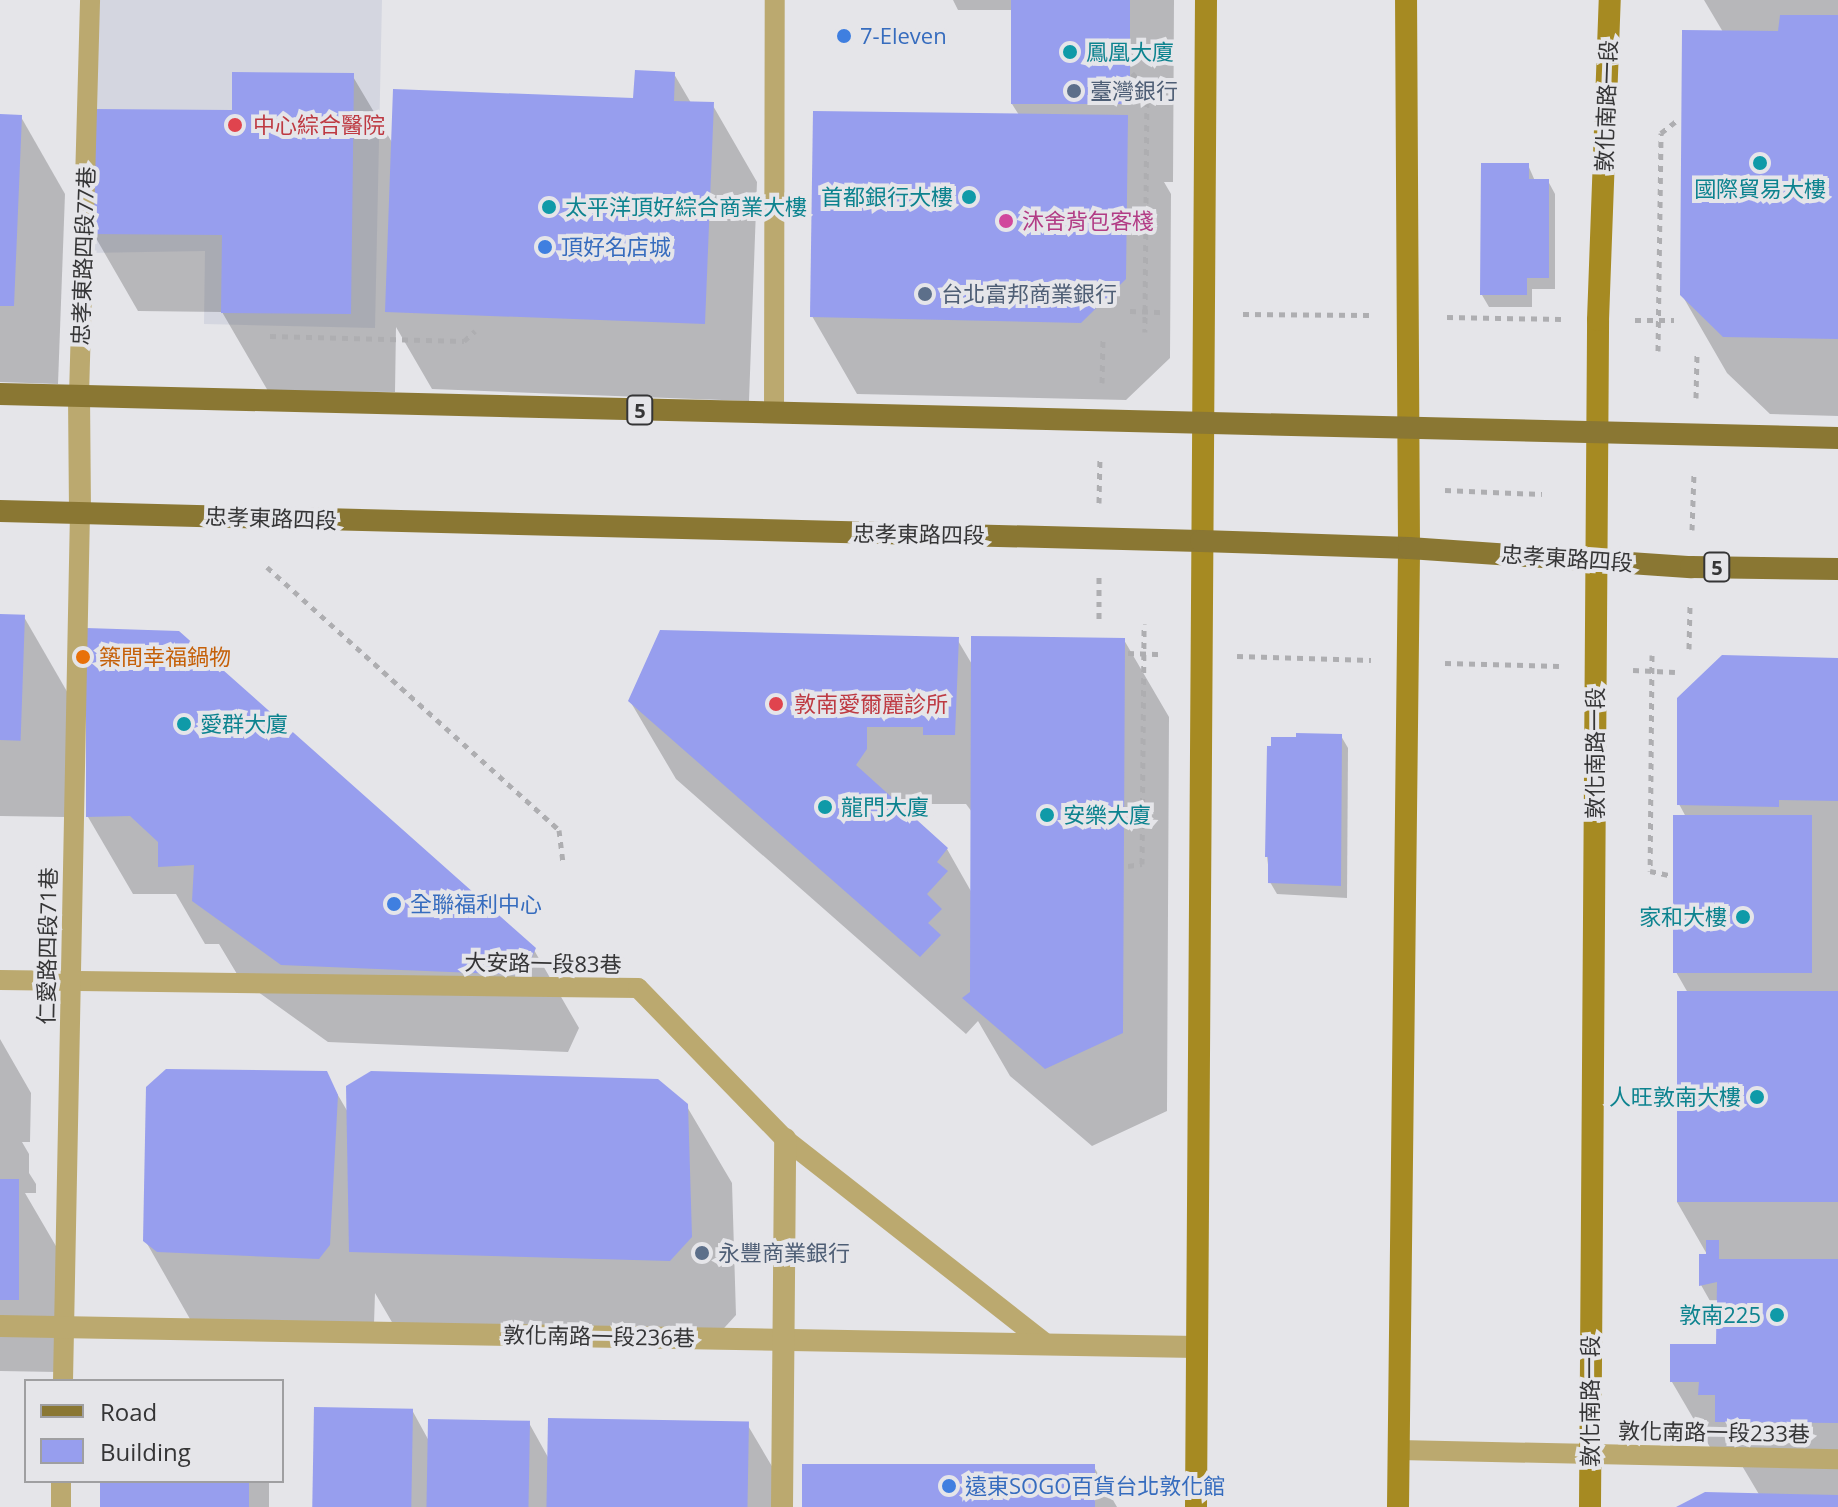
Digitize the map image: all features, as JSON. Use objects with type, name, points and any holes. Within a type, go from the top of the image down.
[{"type":"main road","points":[[1196,1507],[1206,0]]},
{"type":"main road","points":[[1398,1507],[1409,548],[1406,0]]},
{"type":"main road","name":"敦化南路一段","points":[[1590,1507],[1599,278],[1610,0]]},
{"type":"main road","name":"5","points":[[0,394],[1838,438]]},
{"type":"main road","name":"忠孝東路四段","points":[[0,511],[1201,541],[1409,548],[1691,567],[1838,569]]},
{"type":"street","name":"忠孝東路四段77巷","points":[[79,396],[80,512]]},
{"type":"street","points":[[782,1507],[785,1139]]},
{"type":"street","name":"敦化南路一段236巷","points":[[0,1326],[1197,1347]]},
{"type":"lane","name":"忠孝東路四段77巷","points":[[79,396],[90,0]]},
{"type":"lane","points":[[774,413],[775,0]]},
{"type":"lane","name":"仁愛路四段71巷","points":[[63,1379],[80,512]]},
{"type":"lane","name":"大安路一段83巷","points":[[0,980],[638,988],[785,1139],[1046,1344]]},
{"type":"lane","name":"敦化南路一段233巷","points":[[1399,1450],[1838,1459]]},
{"type":"lane","points":[[61,1483],[61,1507]]},
{"type":"path","points":[[1132,73],[1147,89],[1145,332]]},
{"type":"path","points":[[1658,351],[1661,133],[1679,119]]},
{"type":"path","points":[[1263,314],[1356,315]]},
{"type":"path","points":[[1467,317],[1562,319]]},
{"type":"path","points":[[270,336],[464,341],[475,331]]},
{"type":"path","points":[[1099,624],[1103,339]]},
{"type":"path","points":[[1689,649],[1697,355]]},
{"type":"path","points":[[1438,490],[1542,494]]},
{"type":"path","points":[[267,567],[559,830],[563,864]]},
{"type":"path","points":[[1128,866],[1142,864],[1144,624]]},
{"type":"path","points":[[1652,655],[1650,871],[1669,875]]},
{"type":"path","points":[[1261,657],[1344,659]]},
{"type":"path","points":[[1472,664],[1559,666]]},
{"type":"shaded area","name":"中心綜合醫院","points":[[93,0],[382,0],[375,328],[204,324],[205,251],[86,253]]},
{"type":"building","name":"鳳凰大廈","points":[[1011,0],[1130,0],[1130,104],[1011,104]]},
{"type":"building","name":"國際貿易大樓","points":[[1780,15],[1838,15],[1838,339],[1723,337],[1680,295],[1682,30],[1778,31]]},
{"type":"building","name":"太平洋頂好綜合商業大樓","points":[[635,70],[675,72],[674,101],[714,102],[705,324],[385,312],[393,89],[633,98]]},
{"type":"building","points":[[232,72],[354,73],[351,314],[221,313],[222,235],[91,234],[92,109],[232,110]]},
{"type":"building","name":"首都銀行大樓","points":[[813,111],[1128,115],[1126,279],[1081,323],[810,317]]},
{"type":"building","points":[[0,114],[22,115],[14,306],[0,306]]},
{"type":"building","points":[[1481,163],[1529,163],[1529,179],[1549,179],[1549,278],[1527,278],[1527,295],[1480,295]]},
{"type":"building","points":[[0,614],[25,615],[21,741],[0,740]]},
{"type":"building","name":"愛群大廈","points":[[86,628],[179,631],[536,948],[524,975],[281,965],[192,901],[194,865],[158,867],[158,842],[130,816],[86,817]]},
{"type":"building","name":"龍門大廈","points":[[660,630],[959,637],[955,735],[923,735],[923,727],[867,727],[867,749],[856,765],[948,848],[937,862],[948,871],[927,894],[942,909],[928,923],[941,935],[920,957],[628,701]]},
{"type":"building","name":"安樂大廈","points":[[971,636],[1125,638],[1123,1033],[1045,1069],[962,998],[970,992]]},
{"type":"building","points":[[1722,655],[1838,658],[1838,801],[1779,800],[1779,807],[1677,805],[1677,698]]},
{"type":"building","points":[[1296,733],[1342,734],[1341,886],[1268,883],[1268,857],[1265,857],[1267,746],[1271,746],[1271,737],[1296,737]]},
{"type":"building","name":"家和大樓","points":[[1673,815],[1812,815],[1812,973],[1673,973]]},
{"type":"building","name":"人旺敦南大樓","points":[[1677,991],[1838,991],[1838,1202],[1677,1202]]},
{"type":"building","points":[[166,1069],[327,1071],[338,1095],[330,1245],[319,1259],[157,1252],[143,1241],[146,1087]]},
{"type":"building","points":[[371,1071],[658,1079],[688,1104],[692,1237],[670,1261],[349,1252],[346,1086]]},
{"type":"building","points":[[0,1179],[19,1179],[19,1300],[0,1300]]},
{"type":"building","name":"敦南225","points":[[1706,1240],[1719,1240],[1719,1259],[1838,1259],[1838,1423],[1715,1422],[1715,1395],[1698,1395],[1699,1382],[1670,1382],[1670,1344],[1716,1344],[1717,1282],[1699,1286],[1699,1254],[1706,1254]]},
{"type":"building","points":[[314,1407],[413,1409],[411,1507],[312,1507]]},
{"type":"building","points":[[548,1418],[749,1422],[747,1507],[546,1507]]},
{"type":"building","points":[[428,1419],[530,1421],[528,1507],[426,1507]]},
{"type":"building","name":"遠東SOGO百貨台北敦化館","points":[[802,1464],[1095,1464],[1095,1507],[802,1507]]},
{"type":"building","points":[[100,1483],[249,1483],[249,1507],[100,1507]]},
{"type":"building","points":[[1705,1492],[1838,1495],[1838,1507],[1676,1507]]},
{"type":"place","name":"7-Eleven","points":[[844,36]]},
{"type":"place","name":"鳳凰大廈","points":[[1070,52]]},
{"type":"place","name":"臺灣銀行","points":[[1074,91]]},
{"type":"place","name":"中心綜合醫院","points":[[235,125]]},
{"type":"place","name":"國際貿易大樓","points":[[1760,163]]},
{"type":"place","name":"首都銀行大樓","points":[[969,197]]},
{"type":"place","name":"太平洋頂好綜合商業大樓","points":[[549,207]]},
{"type":"place","name":"沐舍背包客棧","points":[[1006,221]]},
{"type":"place","name":"頂好名店城","points":[[545,247]]},
{"type":"place","name":"台北富邦商業銀行","points":[[925,294]]},
{"type":"place","name":"築間幸福鍋物","points":[[83,657]]},
{"type":"place","name":"敦南愛爾麗診所","points":[[776,704]]},
{"type":"place","name":"愛群大廈","points":[[184,724]]},
{"type":"place","name":"龍門大廈","points":[[825,807]]},
{"type":"place","name":"安樂大廈","points":[[1047,815]]},
{"type":"place","name":"全聯福利中心","points":[[394,904]]},
{"type":"place","name":"家和大樓","points":[[1743,917]]},
{"type":"place","name":"人旺敦南大樓","points":[[1757,1097]]},
{"type":"place","name":"永豐商業銀行","points":[[702,1253]]},
{"type":"place","name":"敦南225","points":[[1777,1315]]},
{"type":"place","name":"遠東SOGO百貨台北敦化館","points":[[949,1486]]}]
